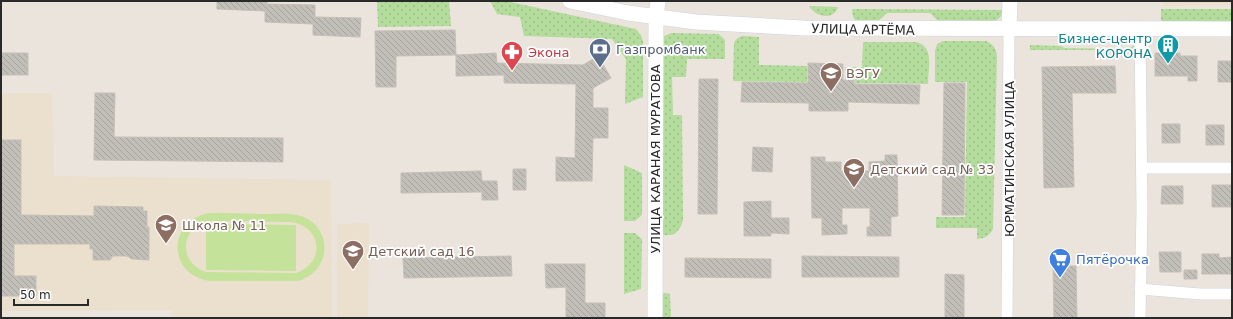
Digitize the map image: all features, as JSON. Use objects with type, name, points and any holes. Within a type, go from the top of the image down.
[{"type":"main road","name":"УЛИЦА АРТЁМА","points":[[570,1],[656,17],[717,24],[803,28],[1232,29]]},
{"type":"main road","name":"УЛИЦА КАРАНАЯ МУРАТОВА","points":[[655,318],[656,17],[658,1]]},
{"type":"main road","name":"ЮРМАТИНСКАЯ УЛИЦА","points":[[1009,29],[1010,1]]},
{"type":"street","name":"ЮРМАТИНСКАЯ УЛИЦА","points":[[1007,318],[1009,29]]},
{"type":"street","points":[[1140,29],[1142,168],[1140,318]]},
{"type":"street","points":[[1142,168],[1232,168]]},
{"type":"street","points":[[1140,289],[1200,294],[1232,294]]},
{"type":"shaded area","points":[[1163,1],[1232,1],[1232,5],[1163,6]]},
{"type":"shaded area","name":"Школа № 11","points":[[1,93],[52,93],[54,176],[331,180],[332,318],[171,318],[171,310],[1,311]]},
{"type":"shaded area","name":"Детский сад 16","points":[[369,223],[368,318],[337,318],[337,224]]},
{"type":"green space","points":[[377,1],[449,1],[451,26],[378,27]]},
{"type":"green space","points":[[490,1],[506,1],[636,29],[641,35],[643,41],[643,97],[625,104],[626,59],[612,39],[524,36],[520,17],[497,14]]},
{"type":"green space","points":[[809,6],[838,7],[833,14],[824,16],[816,13]]},
{"type":"green space","points":[[852,9],[1003,10],[1000,17],[993,21],[939,22],[930,13],[887,13],[877,22],[857,22],[853,16]]},
{"type":"green space","points":[[1161,9],[1232,9],[1232,25],[1161,23]]},
{"type":"green space","points":[[671,33],[719,34],[725,40],[725,59],[687,59],[686,77],[672,77],[673,115],[682,115],[683,220],[678,231],[665,235],[660,234],[660,38]]},
{"type":"green space","points":[[743,36],[759,37],[759,65],[807,66],[807,82],[733,81],[734,43],[737,38]]},
{"type":"green space","points":[[943,41],[986,41],[991,43],[997,53],[993,229],[987,236],[980,239],[977,239],[977,228],[936,228],[936,217],[965,217],[967,82],[935,82],[935,51],[937,44]]},
{"type":"green space","points":[[863,42],[916,42],[922,44],[926,48],[929,59],[928,84],[855,83],[855,79],[845,79],[845,67],[862,67]]},
{"type":"green space","points":[[1030,45],[1060,46],[1065,48],[1128,49],[1133,46],[1136,47],[1137,50],[1030,50]]},
{"type":"green space","points":[[624,165],[642,173],[642,215],[635,221],[624,221]]},
{"type":"green space","points":[[211,213],[293,214],[307,218],[320,230],[325,248],[323,259],[315,271],[298,281],[211,281],[196,277],[186,269],[180,259],[178,247],[180,235],[186,225],[197,217]],"holes":[[[212,221],[291,222],[301,225],[309,230],[314,237],[316,245],[316,254],[312,261],[306,268],[296,273],[206,272],[196,267],[190,260],[187,252],[186,244],[194,229],[202,224]]]},
{"type":"green space","points":[[206,224],[296,225],[296,271],[206,270]]},
{"type":"green space","points":[[624,233],[635,233],[642,239],[641,289],[624,294]]},
{"type":"green space","points":[[655,294],[670,294],[671,318],[655,318]]},
{"type":"building","points":[[217,1],[267,1],[267,4],[315,5],[315,17],[361,18],[360,37],[313,35],[313,24],[265,22],[265,11],[217,9]]},
{"type":"building","points":[[455,30],[456,55],[396,56],[396,87],[376,87],[375,31]]},
{"type":"building","points":[[1,53],[28,53],[28,75],[1,75]]},
{"type":"building","points":[[496,53],[497,63],[583,65],[598,56],[611,78],[593,88],[593,108],[608,108],[608,138],[593,138],[592,181],[556,181],[556,157],[575,158],[576,84],[504,83],[504,75],[456,76],[456,55]]},
{"type":"building","points":[[1155,53],[1180,53],[1180,56],[1197,56],[1197,81],[1188,81],[1188,76],[1155,76]]},
{"type":"building","points":[[1218,61],[1232,61],[1232,82],[1218,82]]},
{"type":"building","points":[[808,63],[843,64],[843,80],[854,80],[854,84],[920,85],[919,104],[848,102],[848,111],[809,111],[809,103],[741,102],[742,82],[808,83]]},
{"type":"building","points":[[1115,66],[1116,93],[1072,93],[1074,187],[1044,188],[1042,67]]},
{"type":"building","points":[[699,79],[718,79],[717,214],[698,214]]},
{"type":"building","points":[[944,83],[965,83],[964,215],[942,215]]},
{"type":"building","points":[[95,93],[115,93],[114,137],[283,138],[283,162],[94,160]]},
{"type":"building","points":[[1162,124],[1180,124],[1180,143],[1162,143]]},
{"type":"building","points":[[1206,125],[1224,125],[1224,145],[1206,145]]},
{"type":"building","points":[[1,140],[21,140],[21,215],[94,216],[94,206],[143,207],[143,211],[147,211],[147,227],[149,227],[149,260],[132,259],[127,256],[113,256],[110,260],[93,260],[93,249],[90,249],[90,244],[14,244],[14,276],[36,276],[36,296],[1,296]]},
{"type":"building","points":[[753,147],[773,148],[772,172],[752,171]]},
{"type":"building","name":"Детский сад № 33","points":[[885,155],[897,155],[898,216],[891,217],[891,236],[867,236],[867,227],[870,227],[870,208],[842,208],[842,225],[847,225],[847,234],[822,235],[822,218],[812,218],[811,157],[825,157],[825,162],[841,162],[841,171],[869,171],[869,162],[885,161]]},
{"type":"building","points":[[513,169],[526,169],[526,190],[513,190]]},
{"type":"building","points":[[481,171],[482,181],[497,181],[498,200],[482,200],[482,192],[401,193],[401,173]]},
{"type":"building","points":[[1212,185],[1232,185],[1232,207],[1212,207]]},
{"type":"building","points":[[1162,186],[1183,186],[1183,204],[1161,204]]},
{"type":"building","points":[[771,201],[771,218],[789,218],[789,234],[771,233],[771,236],[744,236],[744,202]]},
{"type":"building","points":[[1159,252],[1181,252],[1181,272],[1160,272]]},
{"type":"building","points":[[1202,254],[1219,254],[1219,258],[1232,257],[1232,274],[1202,274]]},
{"type":"building","points":[[511,256],[512,276],[404,278],[403,258]]},
{"type":"building","points":[[802,256],[899,257],[899,277],[802,277]]},
{"type":"building","points":[[685,258],[771,259],[771,278],[685,277]]},
{"type":"building","points":[[545,264],[585,264],[585,303],[605,303],[605,318],[566,318],[566,287],[546,288]]},
{"type":"building","points":[[1053,266],[1076,266],[1077,318],[1054,318]]},
{"type":"building","points":[[1184,270],[1197,270],[1197,279],[1184,279]]},
{"type":"building","points":[[945,274],[964,275],[964,318],[945,318]]},
{"type":"place","name":"Бизнес-центр КОРОНА","points":[[1168,64]]},
{"type":"place","name":"Газпромбанк","points":[[600,68]]},
{"type":"place","name":"Экона","points":[[512,72]]},
{"type":"place","name":"ВЭГУ","points":[[831,92]]},
{"type":"place","name":"Детский сад № 33","points":[[854,188]]},
{"type":"place","name":"Школа № 11","points":[[166,244]]},
{"type":"place","name":"Детский сад 16","points":[[353,270]]},
{"type":"place","name":"Пятёрочка","points":[[1060,278]]}]
